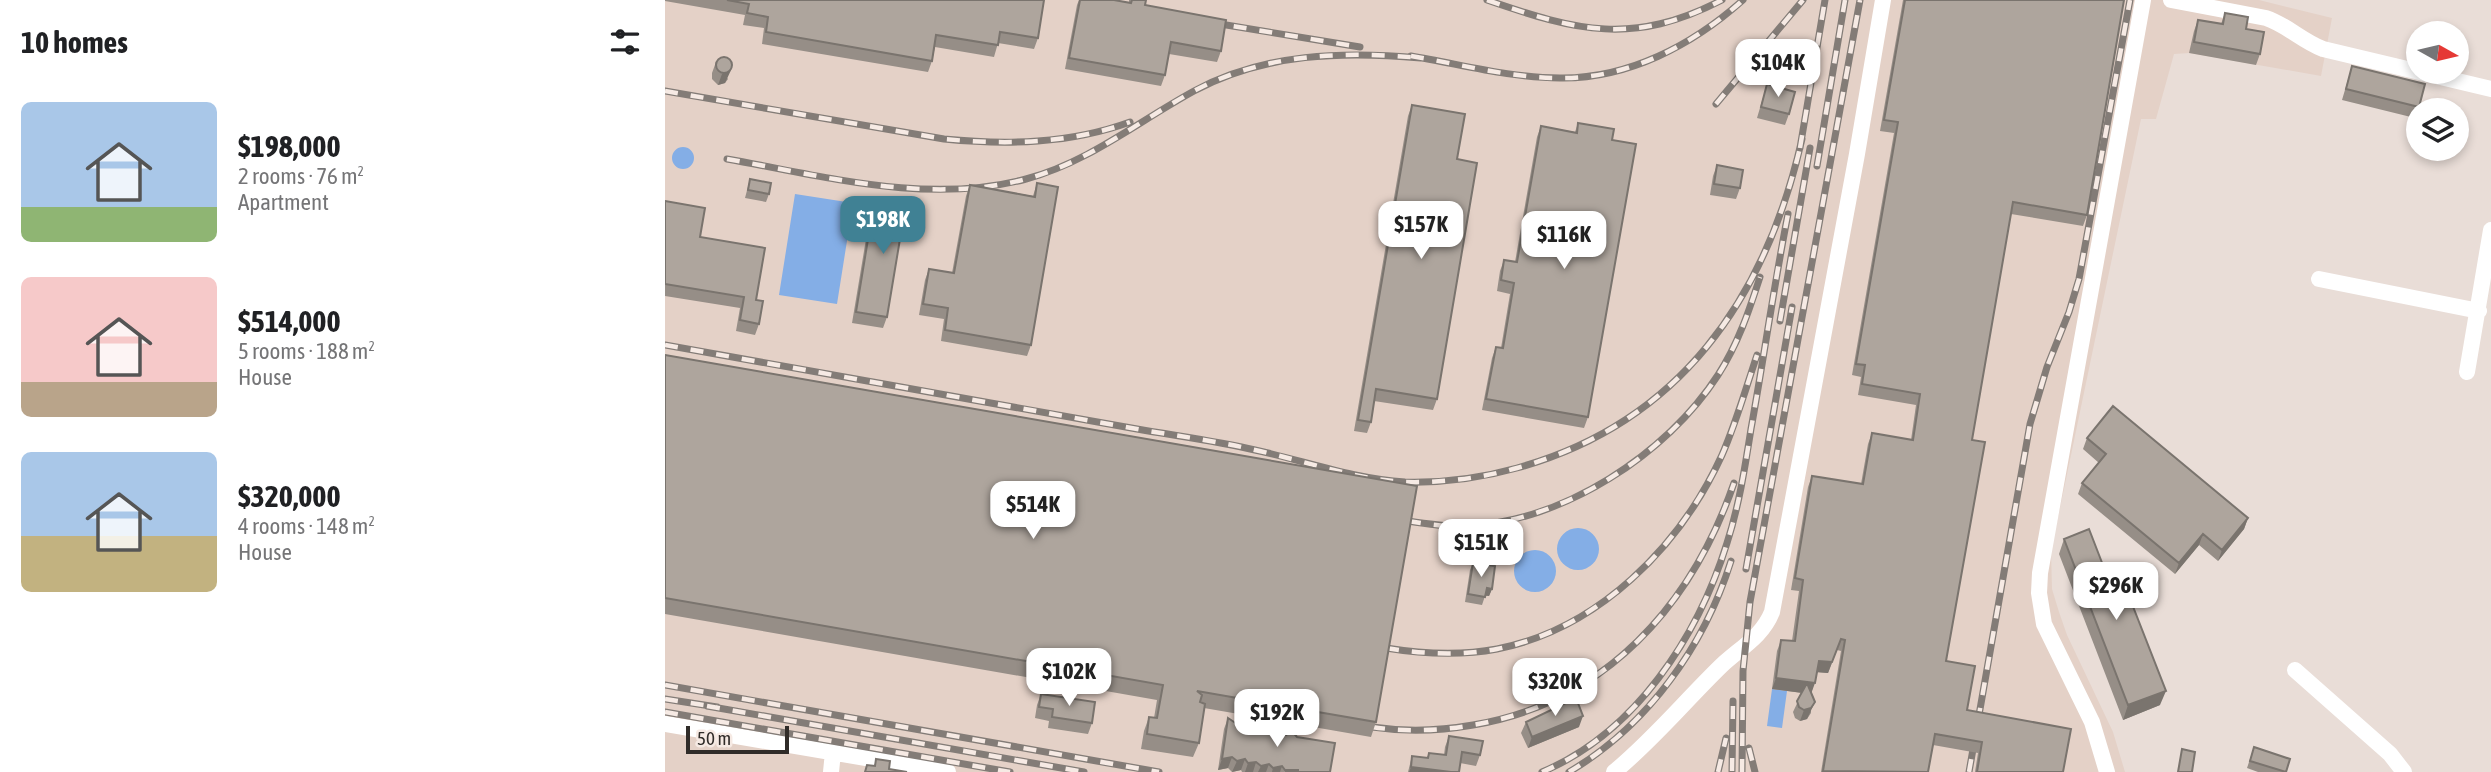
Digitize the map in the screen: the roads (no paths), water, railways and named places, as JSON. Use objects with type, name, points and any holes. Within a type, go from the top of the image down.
[{"type":"street","points":[[1614,772],[1721,666],[1761,632],[1772,612],[1884,0]]},
{"type":"street","points":[[2106,772],[2092,722],[2044,624],[2039,593],[2061,450],[2143,0]]},
{"type":"street","points":[[2171,0],[2266,18],[2276,21],[2307,43],[2323,50],[2491,89]]},
{"type":"street","points":[[2467,372],[2491,230]]},
{"type":"street","points":[[2319,279],[2479,311]]},
{"type":"street","points":[[2295,670],[2391,754],[2405,772]]},
{"type":"street","points":[[665,724],[948,772]]},
{"type":"street","points":[[831,772],[833,752]]},
{"type":"water","points":[[683,147],[691,150],[694,158],[691,166],[683,169],[675,166],[672,158],[675,150]]},
{"type":"water","points":[[795,194],[853,203],[837,304],[779,295]]},
{"type":"water","points":[[1578,528],[1593,534],[1599,549],[1593,564],[1578,570],[1563,564],[1557,549],[1563,534]]},
{"type":"water","points":[[1535,550],[1550,556],[1556,571],[1550,586],[1535,592],[1520,586],[1514,571],[1520,556]]},
{"type":"water","points":[[1772,689],[1787,691],[1782,728],[1767,726]]},
{"type":"railway","points":[[1487,0],[1549,20],[1605,29],[1660,24],[1722,0]]},
{"type":"railway","points":[[1411,56],[1523,76],[1560,78],[1610,73],[1635,66],[1681,45],[1743,0]]},
{"type":"railway","points":[[1716,104],[1803,0]]},
{"type":"railway","points":[[1800,148],[1825,0]]},
{"type":"railway","points":[[1817,166],[1845,0]]},
{"type":"railway","points":[[1742,772],[1743,671],[1750,602],[1860,0]]},
{"type":"railway","points":[[1969,772],[2030,424],[2047,367],[2079,279],[2130,0]]},
{"type":"railway","points":[[1208,22],[1360,47]]},
{"type":"railway","points":[[727,159],[838,180],[914,189],[989,186],[1026,179],[1070,163],[1194,91],[1248,69],[1276,62],[1334,55],[1421,58]]},
{"type":"railway","points":[[665,91],[967,141],[1061,139],[1130,122]]},
{"type":"railway","points":[[665,345],[1226,444],[1367,477],[1405,482],[1476,477],[1517,468],[1575,447],[1625,420],[1669,386],[1707,346],[1739,301],[1765,251],[1786,197],[1802,139]]},
{"type":"railway","points":[[1780,321],[1810,148]]},
{"type":"railway","points":[[1542,772],[1575,755],[1606,733],[1634,707],[1659,678],[1680,646],[1715,578],[1741,486],[1788,214]]},
{"type":"railway","points":[[1408,521],[1444,526],[1503,522],[1539,512],[1609,479],[1671,431],[1697,404],[1718,375],[1737,339],[1760,277]]},
{"type":"railway","points":[[1746,569],[1792,307]]},
{"type":"railway","points":[[1386,648],[1442,653],[1497,649],[1534,639],[1569,623],[1602,603],[1632,579],[1659,552],[1704,489],[1727,443],[1757,355]]},
{"type":"railway","points":[[1372,727],[1423,730],[1473,725],[1520,713],[1564,695],[1603,671],[1637,642],[1668,607],[1694,569],[1716,528],[1734,483]]},
{"type":"railway","points":[[1569,772],[1623,732],[1669,681],[1705,624],[1731,561]]},
{"type":"railway","points":[[665,685],[1159,772]]},
{"type":"railway","points":[[665,699],[717,707]]},
{"type":"railway","points":[[1732,771],[1733,701]]},
{"type":"railway","points":[[707,706],[1084,772]]},
{"type":"railway","points":[[665,712],[1010,772]]},
{"type":"railway","points":[[1718,772],[1726,738]]},
{"type":"railway","points":[[1749,748],[1755,772]]}]
